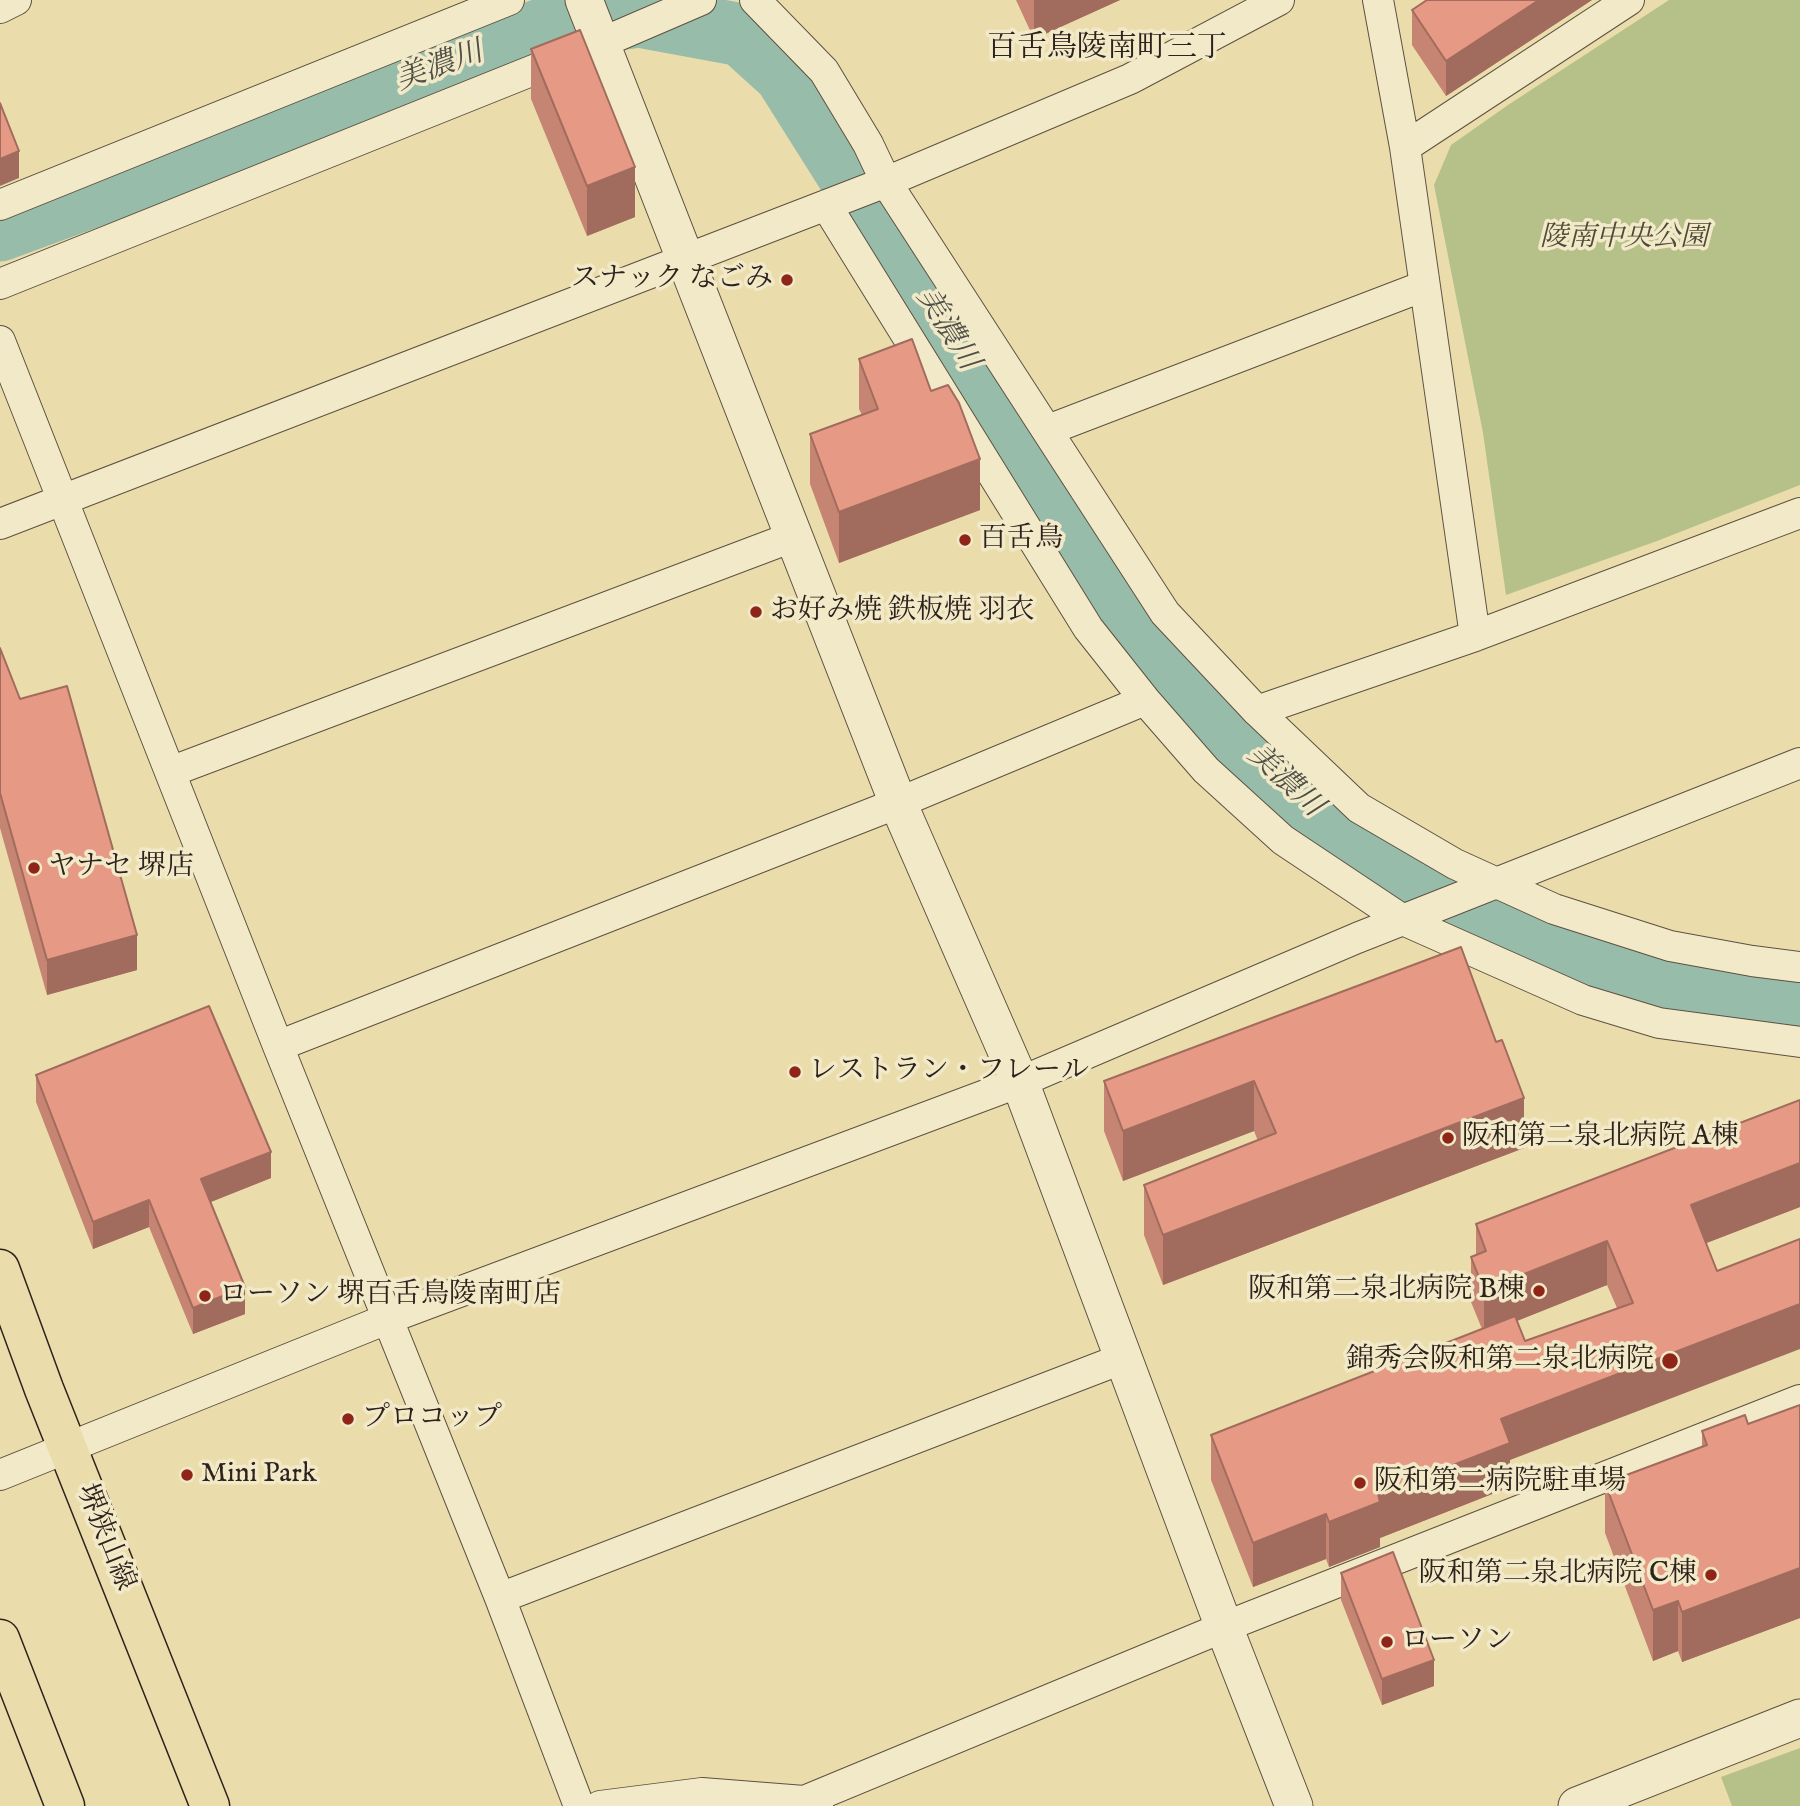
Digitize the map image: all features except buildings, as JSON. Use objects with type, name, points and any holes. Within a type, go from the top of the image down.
[{"type":"main road","name":"堺狭山線","points":[[0,1269],[67,1447],[211,1806]]},
{"type":"main road","points":[[0,1639],[65,1806]]},
{"type":"street","points":[[0,8],[16,0]]},
{"type":"street","points":[[0,205],[509,0]]},
{"type":"street","points":[[584,0],[898,803],[1020,1082],[1224,1627],[1294,1806]]},
{"type":"street","points":[[0,284],[601,43],[701,0]]},
{"type":"street","points":[[755,0],[824,71],[868,144],[886,182],[1165,613],[1257,711],[1359,808],[1455,864],[1487,887],[1670,946],[1800,967]]},
{"type":"street","points":[[0,524],[886,182],[1130,79],[1279,0]]},
{"type":"street","points":[[1378,0],[1405,147],[1475,636]]},
{"type":"street","points":[[1405,147],[1629,0]]},
{"type":"street","points":[[826,205],[1088,628],[1145,700],[1206,770],[1283,840],[1416,915],[1583,1000],[1659,1023],[1800,1042]]},
{"type":"street","points":[[1048,430],[1424,286]]},
{"type":"street","points":[[0,341],[278,1046],[500,1598],[579,1806]]},
{"type":"street","points":[[1257,711],[1475,636],[1800,513]]},
{"type":"street","points":[[170,772],[794,536]]},
{"type":"street","points":[[278,1046],[898,803],[1145,700]]},
{"type":"street","points":[[0,1475],[387,1320],[1020,1082],[1357,937],[1800,764]]},
{"type":"street","points":[[500,1598],[1124,1358]]},
{"type":"street","points":[[600,1806],[702,1793],[811,1803],[1224,1627],[1800,1401]]},
{"type":"street","points":[[1577,1806],[1800,1718]]},
{"type":"green space","name":"陵南中央公園","points":[[1669,0],[1800,0],[1800,485],[1657,541],[1506,595],[1483,433],[1434,185],[1451,145]]},
{"type":"green space","points":[[1800,1748],[1800,1806],[1732,1806],[1721,1777]]},
{"type":"waterway","name":"美濃川","points":[[0,230],[544,29],[639,16],[742,35],[785,74],[1076,536],[1183,683],[1239,743],[1313,813],[1400,872],[1535,946],[1649,984],[1800,1004]]},
{"type":"place","name":"スナック なごみ","points":[[787,280]]},
{"type":"place","name":"百舌鳥","points":[[965,540]]},
{"type":"place","name":"お好み焼 鉄板焼 羽衣","points":[[756,612]]},
{"type":"place","name":"ヤナセ 堺店","points":[[34,868]]},
{"type":"place","name":"レストラン・フレール","points":[[795,1072]]},
{"type":"place","name":"阪和第二泉北病院 A棟","points":[[1448,1138]]},
{"type":"place","name":"阪和第二泉北病院 B棟","points":[[1539,1291]]},
{"type":"place","name":"ローソン 堺百舌鳥陵南町店","points":[[205,1296]]},
{"type":"place","name":"錦秀会阪和第二泉北病院","points":[[1670,1361]]},
{"type":"place","name":"プロコップ","points":[[348,1419]]},
{"type":"place","name":"Mini Park","points":[[187,1475]]},
{"type":"place","name":"阪和第二病院駐車場","points":[[1360,1483]]},
{"type":"place","name":"阪和第二泉北病院 C棟","points":[[1711,1575]]},
{"type":"place","name":"ローソン","points":[[1387,1642]]},
{"type":"district","name":"百舌鳥陵南町三丁","points":[[1107,50]]}]
